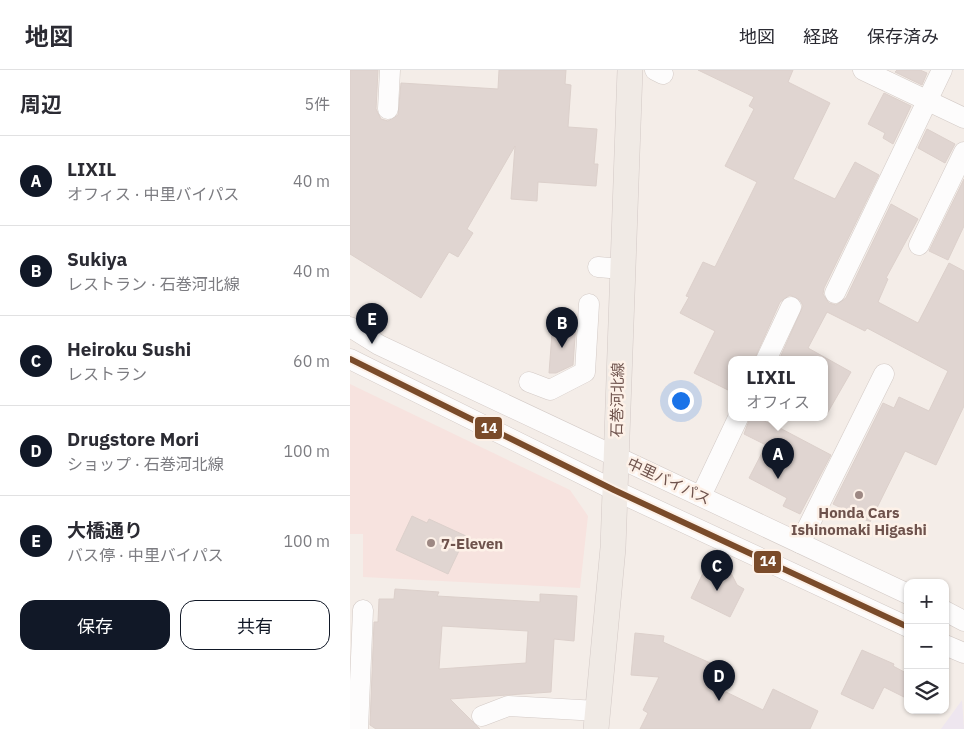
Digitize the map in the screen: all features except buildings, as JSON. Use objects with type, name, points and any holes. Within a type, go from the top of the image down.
[{"type":"main road","name":"石巻河北線","points":[[597,720],[612,555],[616,456],[610,268],[630,70]]},
{"type":"street","points":[[388,109],[390,70]]},
{"type":"street","points":[[863,70],[964,118]]},
{"type":"street","points":[[836,293],[942,70]]},
{"type":"street","points":[[918,245],[964,152]]},
{"type":"street","points":[[529,382],[550,390],[585,372],[589,304]]},
{"type":"street","points":[[768,356],[791,307]]},
{"type":"street","name":"中里バイパス","points":[[350,327],[379,345],[904,592]]},
{"type":"street","name":"中里バイパス","points":[[350,360],[614,490],[904,625]]},
{"type":"street","points":[[800,542],[884,374]]},
{"type":"street","points":[[701,496],[737,421]]},
{"type":"street","points":[[358,729],[363,610]]},
{"type":"street","points":[[949,614],[964,621]]},
{"type":"street","points":[[949,647],[964,653]]},
{"type":"street","points":[[482,716],[508,706],[597,720]]},
{"type":"shaded area","points":[[350,384],[570,490],[588,516],[580,588],[363,577],[363,534],[350,534]]},
{"type":"shaded area","points":[[962,700],[964,729],[941,729]]},
{"type":"transit line","name":"14","points":[[350,359],[614,490],[904,625]]},
{"type":"place","name":"大橋通り","points":[[372,344]]},
{"type":"place","name":"Sukiya","points":[[562,348]]},
{"type":"place","name":"LIXIL","points":[[778,479]]},
{"type":"place","name":"Honda Cars Ishinomaki Higashi","points":[[859,495]]},
{"type":"place","name":"7-Eleven","points":[[431,543]]},
{"type":"place","name":"Heiroku Sushi","points":[[717,591]]},
{"type":"place","name":"Drugstore Mori","points":[[719,701]]}]
